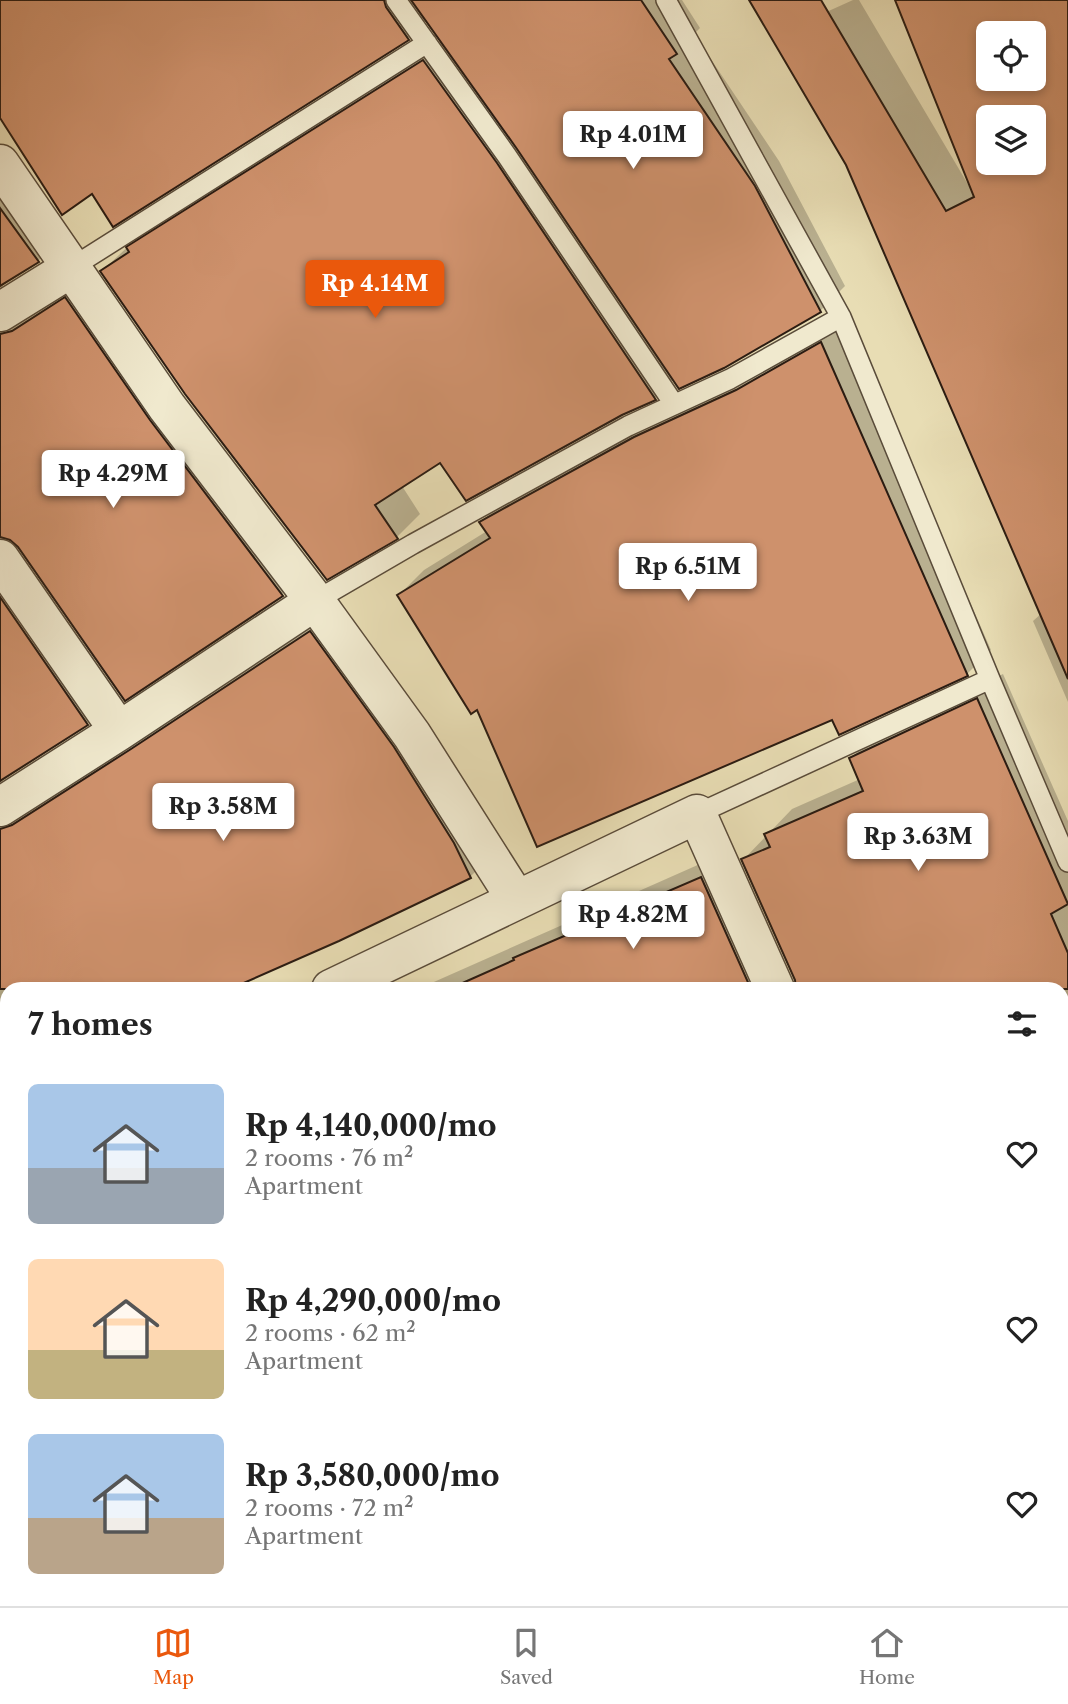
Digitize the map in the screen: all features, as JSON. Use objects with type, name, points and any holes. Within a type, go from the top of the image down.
[{"type":"street","points":[[0,164],[167,407],[315,601],[412,735],[516,899]]},
{"type":"street","points":[[0,312],[71,268]]},
{"type":"street","points":[[0,559],[120,731]]},
{"type":"street","points":[[0,807],[315,601]]},
{"type":"street","points":[[345,982],[697,814],[772,982]]},
{"type":"lane","points":[[396,0],[507,156],[674,404]]},
{"type":"lane","points":[[666,0],[841,317],[1068,862]]},
{"type":"lane","points":[[71,268],[427,43]]},
{"type":"lane","points":[[315,601],[425,537],[628,426],[730,379],[841,317]]},
{"type":"lane","points":[[697,814],[990,679]]},
{"type":"building","points":[[0,0],[384,0],[409,40],[113,227],[92,194],[62,215],[0,118]]},
{"type":"building","points":[[411,0],[641,0],[677,54],[669,59],[755,186],[821,312],[724,368],[679,389],[517,149]]},
{"type":"building","points":[[749,0],[821,0],[946,211],[974,197],[895,0],[1068,0],[1068,679],[846,165]]},
{"type":"building","points":[[423,60],[497,163],[656,400],[622,415],[466,501],[440,463],[375,505],[398,539],[327,580],[185,394],[100,271],[129,252],[126,247]]},
{"type":"building","points":[[0,208],[39,262],[0,286]]},
{"type":"building","points":[[65,297],[150,420],[283,596],[125,701],[18,547],[10,540],[0,537],[0,334],[12,331]]},
{"type":"building","points":[[821,342],[968,676],[839,735],[832,720],[537,847],[477,710],[471,714],[397,595],[490,538],[479,522],[634,437],[736,390]]},
{"type":"building","points":[[0,597],[88,725],[0,781]]},
{"type":"building","points":[[310,631],[394,747],[454,843],[471,878],[246,982],[0,982],[0,829],[12,825]]},
{"type":"building","points":[[977,698],[1068,904],[1051,914],[1068,953],[1068,982],[795,982],[741,859],[770,847],[764,834],[863,791],[849,758]]},
{"type":"building","points":[[701,877],[748,982],[465,982],[514,960],[513,958]]}]
